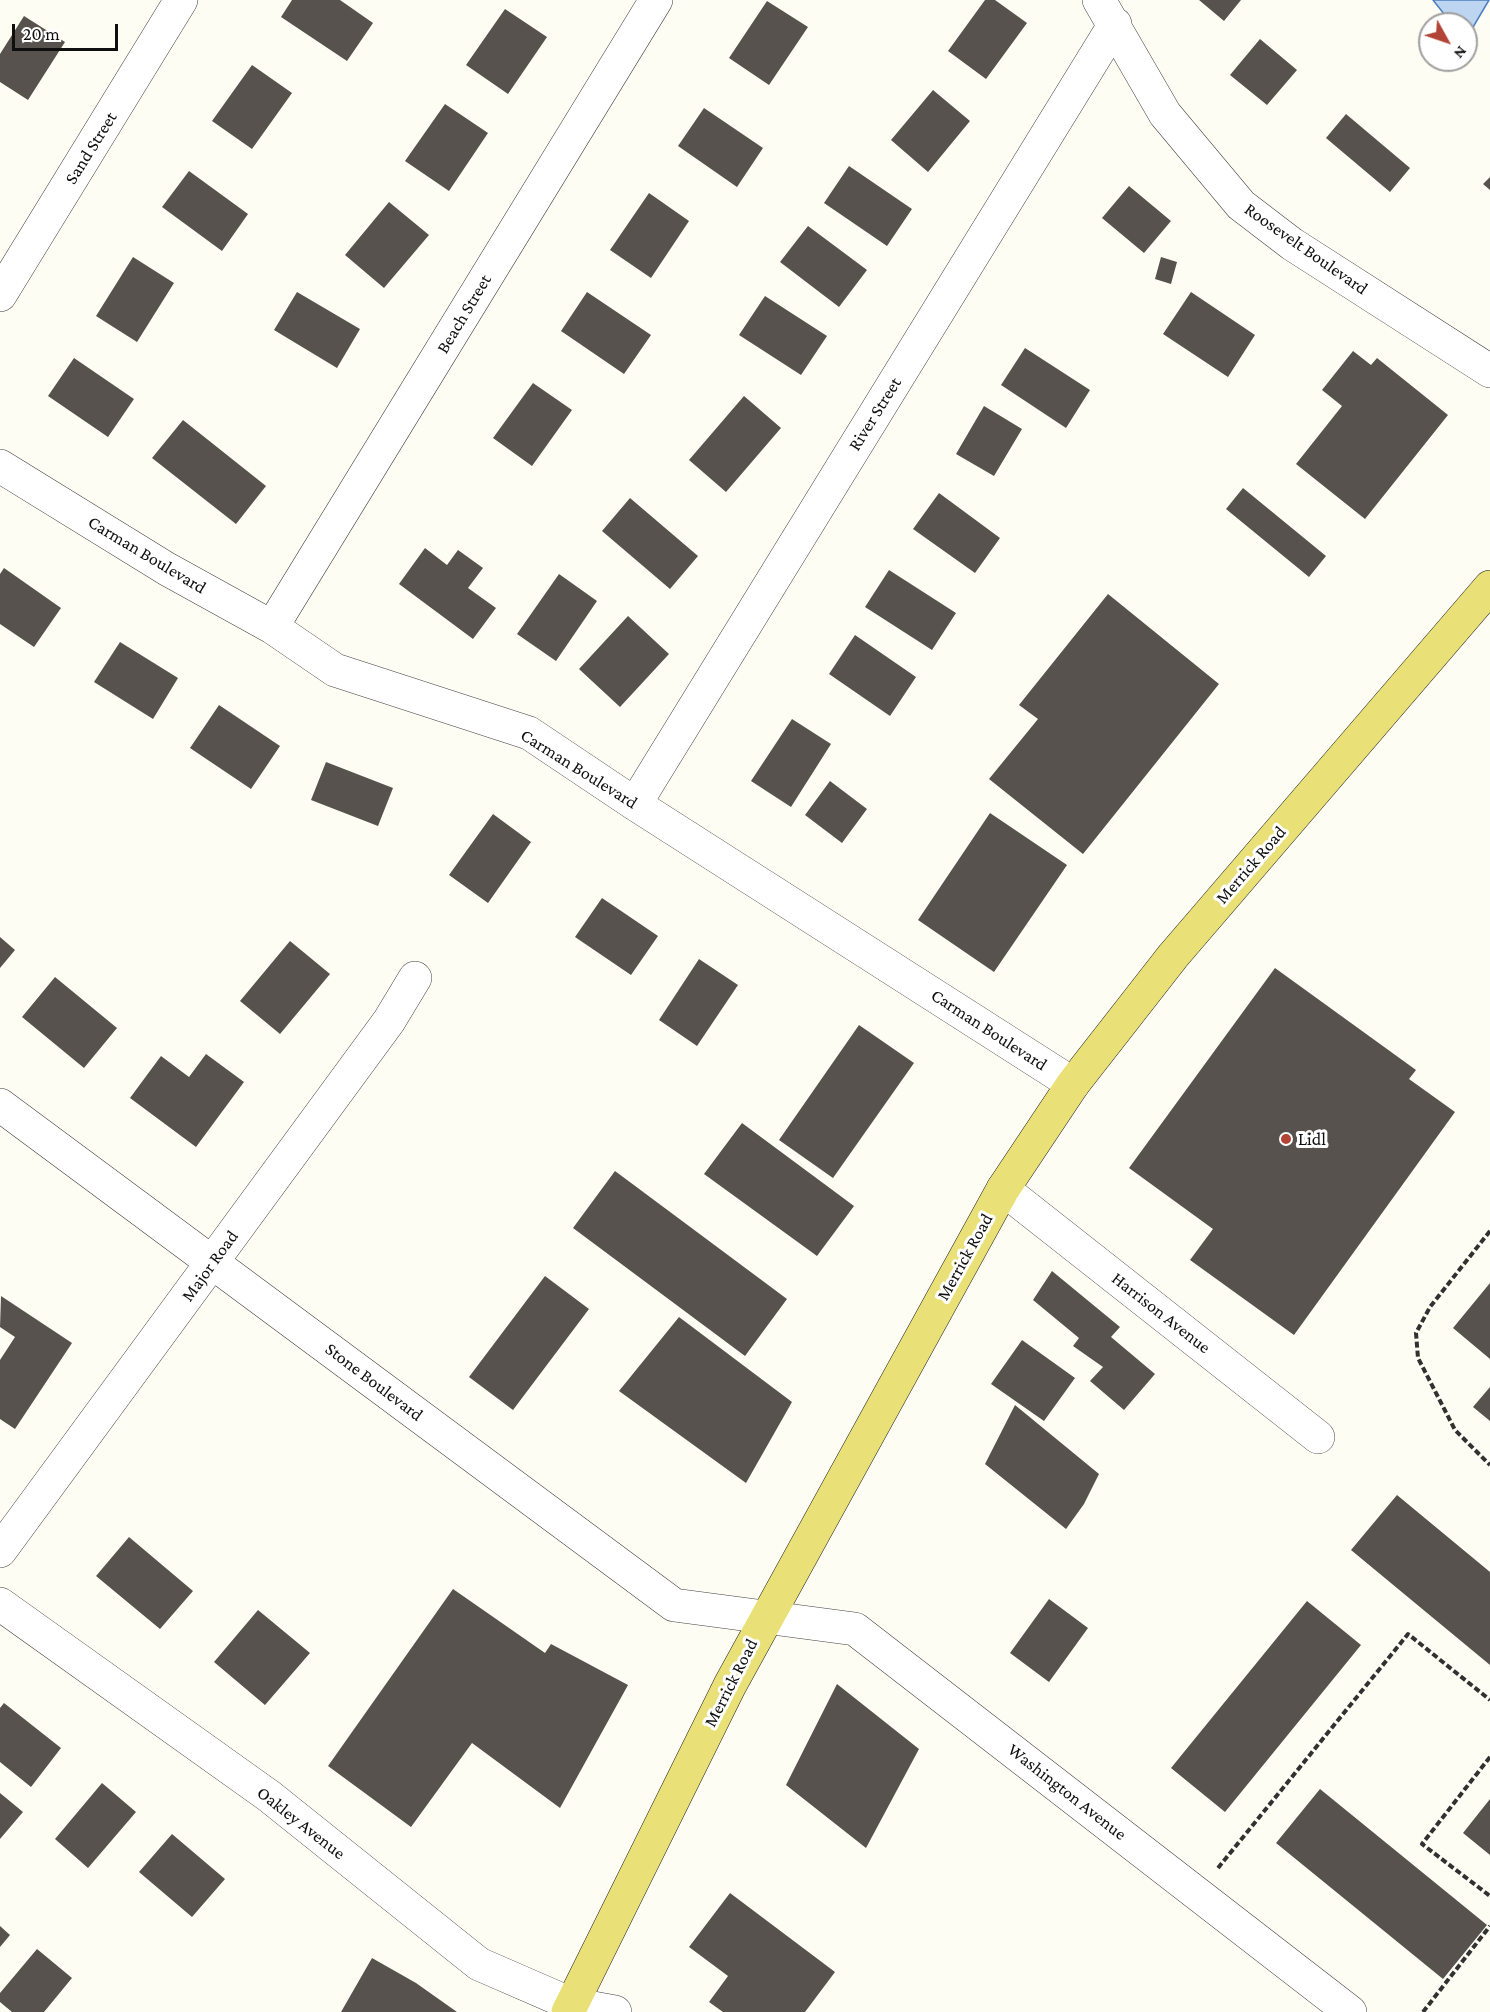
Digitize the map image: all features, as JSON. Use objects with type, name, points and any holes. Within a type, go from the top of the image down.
[{"type":"main road","name":"Merrick Road","points":[[569,2008],[765,1618],[1003,1189],[1073,1084],[1173,956],[1490,587]]},
{"type":"street","name":"Sand Street","points":[[0,296],[182,0]]},
{"type":"street","name":"Beach Street","points":[[272,627],[656,0]]},
{"type":"street","name":"Roosevelt Boulevard","points":[[1107,12],[1165,114],[1241,205],[1292,244],[1490,371]]},
{"type":"street","name":"River Street","points":[[635,804],[1107,12]]},
{"type":"street","name":"Carman Boulevard","points":[[0,466],[166,569],[272,627],[335,670],[529,733],[635,804],[1073,1084]]},
{"type":"street","name":"Major Road","points":[[0,1551],[389,1020],[415,978]]},
{"type":"street","name":"Stone Boulevard","points":[[0,1105],[674,1605],[765,1618]]},
{"type":"street","name":"Harrison Avenue","points":[[1003,1189],[1318,1437]]},
{"type":"street","name":"Oakley Avenue","points":[[0,1604],[269,1796],[479,1964],[569,2008],[615,2012]]},
{"type":"street","name":"Washington Avenue","points":[[765,1618],[855,1629],[1350,2012]]},
{"type":"path","points":[[1490,1231],[1431,1307],[1416,1333],[1418,1358],[1455,1430],[1490,1466]]},
{"type":"path","points":[[1198,1894],[1408,1634],[1490,1700]]},
{"type":"path","points":[[1490,1756],[1422,1844],[1490,1896]]},
{"type":"path","points":[[1424,2012],[1490,1926]]},
{"type":"water","points":[[1433,0],[1489,0],[1478,19],[1478,12],[1442,12]]},
{"type":"building","points":[[292,0],[340,0],[373,23],[347,61],[281,17]]},
{"type":"building","points":[[985,0],[995,0],[1027,23],[986,79],[948,51]]},
{"type":"building","points":[[1199,0],[1241,0],[1224,21]]},
{"type":"building","points":[[767,1],[808,27],[769,85],[729,58]]},
{"type":"building","points":[[505,9],[547,37],[508,94],[466,65]]},
{"type":"building","points":[[24,16],[65,42],[28,100],[0,82],[0,54]]},
{"type":"building","points":[[1260,39],[1297,70],[1267,105],[1230,75]]},
{"type":"building","points":[[252,65],[292,93],[252,149],[212,121]]},
{"type":"building","points":[[933,90],[970,121],[928,172],[891,140]]},
{"type":"building","points":[[445,104],[488,133],[449,191],[405,161]]},
{"type":"building","points":[[704,108],[763,148],[737,187],[678,146]]},
{"type":"building","points":[[1346,114],[1410,168],[1390,192],[1326,138]]},
{"type":"building","points":[[849,166],[912,209],[887,246],[824,203]]},
{"type":"building","points":[[189,171],[248,214],[222,251],[162,207]]},
{"type":"building","points":[[1490,177],[1490,190],[1483,184]]},
{"type":"building","points":[[1129,186],[1171,221],[1144,253],[1102,218]]},
{"type":"building","points":[[649,193],[689,221],[651,278],[610,250]]},
{"type":"building","points":[[389,202],[429,235],[384,288],[345,255]]},
{"type":"building","points":[[808,226],[867,270],[839,307],[780,262]]},
{"type":"building","points":[[133,257],[174,283],[137,342],[96,316]]},
{"type":"building","points":[[1161,257],[1177,262],[1171,284],[1155,279]]},
{"type":"building","points":[[297,292],[360,329],[337,368],[274,330]]},
{"type":"building","points":[[587,292],[651,335],[624,374],[561,331]]},
{"type":"building","points":[[1191,292],[1255,335],[1228,377],[1163,334]]},
{"type":"building","points":[[765,296],[827,336],[801,375],[739,335]]},
{"type":"building","points":[[1025,348],[1090,390],[1066,428],[1001,385]]},
{"type":"building","points":[[1353,351],[1371,365],[1377,358],[1448,415],[1365,519],[1296,464],[1342,406],[1322,390]]},
{"type":"building","points":[[74,358],[134,399],[108,437],[48,396]]},
{"type":"building","points":[[533,383],[572,410],[532,466],[493,438]]},
{"type":"building","points":[[744,396],[781,428],[726,492],[689,460]]},
{"type":"building","points":[[984,406],[1022,429],[994,476],[956,454]]},
{"type":"building","points":[[183,420],[266,486],[236,524],[152,458]]},
{"type":"building","points":[[1243,488],[1326,556],[1309,577],[1226,509]]},
{"type":"building","points":[[939,493],[1000,538],[975,573],[913,529]]},
{"type":"building","points":[[630,498],[698,556],[670,589],[602,531]]},
{"type":"building","points":[[425,548],[447,565],[458,550],[483,568],[468,588],[496,608],[473,639],[399,584]]},
{"type":"building","points":[[4,568],[61,608],[34,647],[0,624],[0,574]]},
{"type":"building","points":[[889,570],[956,613],[932,650],[865,607]]},
{"type":"building","points":[[559,574],[597,601],[556,661],[517,634]]},
{"type":"building","points":[[1108,594],[1219,684],[1083,854],[989,779],[1038,719],[1019,705]]},
{"type":"building","points":[[628,616],[669,654],[620,707],[579,669]]},
{"type":"building","points":[[855,635],[916,677],[890,716],[829,674]]},
{"type":"building","points":[[120,642],[178,678],[153,719],[94,682]]},
{"type":"building","points":[[219,705],[280,746],[251,789],[190,748]]},
{"type":"building","points":[[792,719],[831,744],[791,807],[751,781]]},
{"type":"building","points":[[326,762],[393,788],[378,826],[311,800]]},
{"type":"building","points":[[830,781],[867,809],[842,843],[805,815]]},
{"type":"building","points":[[990,813],[1067,865],[994,972],[918,920]]},
{"type":"building","points":[[493,814],[531,842],[488,903],[449,875]]},
{"type":"building","points":[[602,898],[658,936],[631,975],[575,937]]},
{"type":"building","points":[[0,937],[15,950],[0,968]]},
{"type":"building","points":[[290,941],[330,974],[280,1034],[240,1001]]},
{"type":"building","points":[[699,959],[738,985],[697,1046],[659,1020]]},
{"type":"building","points":[[1275,968],[1416,1070],[1409,1079],[1455,1112],[1294,1335],[1190,1260],[1213,1229],[1129,1168]]},
{"type":"building","points":[[55,977],[117,1028],[84,1068],[22,1017]]},
{"type":"building","points":[[859,1025],[914,1063],[833,1178],[779,1140]]},
{"type":"building","points":[[206,1054],[244,1082],[196,1147],[130,1098],[161,1056],[189,1077]]},
{"type":"building","points":[[742,1123],[854,1206],[817,1256],[704,1174]]},
{"type":"building","points":[[615,1171],[787,1299],[745,1356],[573,1228]]},
{"type":"building","points":[[1052,1271],[1120,1327],[1111,1337],[1155,1374],[1124,1410],[1090,1381],[1103,1367],[1073,1346],[1079,1338],[1033,1300]]},
{"type":"building","points":[[545,1276],[589,1309],[513,1410],[469,1377]]},
{"type":"building","points":[[1490,1283],[1490,1359],[1453,1328]]},
{"type":"building","points":[[1,1296],[72,1343],[15,1429],[0,1419],[0,1360],[15,1337],[0,1327]]},
{"type":"building","points":[[679,1317],[792,1402],[746,1483],[619,1391]]},
{"type":"building","points":[[1022,1340],[1075,1378],[1044,1421],[991,1384]]},
{"type":"building","points":[[1490,1387],[1490,1421],[1473,1407]]},
{"type":"building","points":[[1015,1405],[1099,1474],[1084,1504],[1066,1529],[985,1464]]},
{"type":"building","points":[[1397,1495],[1490,1572],[1490,1665],[1351,1550]]},
{"type":"building","points":[[129,1537],[193,1591],[160,1629],[96,1576]]},
{"type":"building","points":[[453,1589],[545,1653],[551,1644],[628,1685],[560,1808],[472,1743],[411,1827],[328,1766]]},
{"type":"building","points":[[1049,1599],[1088,1628],[1049,1682],[1010,1653]]},
{"type":"building","points":[[1307,1601],[1361,1645],[1225,1812],[1171,1768]]},
{"type":"building","points":[[258,1610],[310,1653],[265,1705],[214,1662]]},
{"type":"building","points":[[837,1684],[919,1749],[866,1848],[786,1785]]},
{"type":"building","points":[[4,1703],[61,1748],[31,1787],[0,1762],[0,1708]]},
{"type":"building","points":[[102,1783],[136,1812],[88,1868],[55,1839]]},
{"type":"building","points":[[1320,1789],[1487,1925],[1443,1979],[1276,1843]]},
{"type":"building","points":[[0,1793],[23,1812],[0,1839]]},
{"type":"building","points":[[1490,1799],[1490,1855],[1463,1833]]},
{"type":"building","points":[[172,1834],[225,1879],[192,1917],[139,1872]]},
{"type":"building","points":[[730,1893],[835,1972],[805,2012],[723,2012],[709,2002],[728,1976],[689,1947]]},
{"type":"building","points":[[0,1926],[10,1935],[0,1947]]},
{"type":"building","points":[[37,1949],[72,1978],[44,2012],[12,2012],[0,2002],[0,1993]]},
{"type":"building","points":[[372,1958],[416,1983],[457,2012],[341,2012]]},
{"type":"place","name":"Lidl","points":[[1286,1139]]}]
